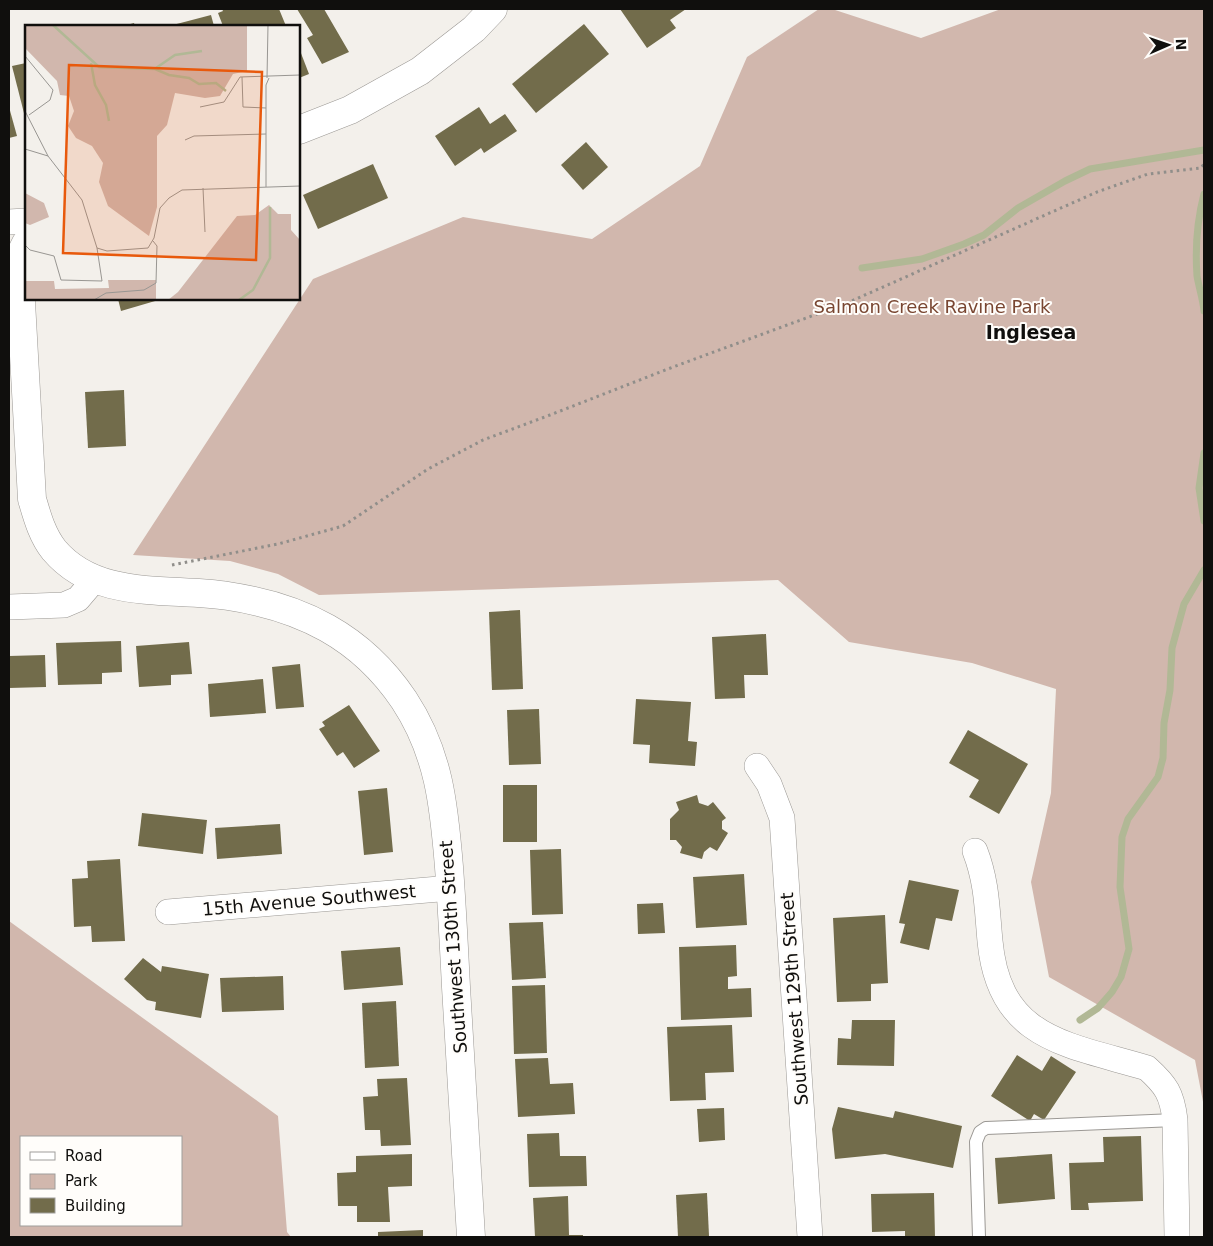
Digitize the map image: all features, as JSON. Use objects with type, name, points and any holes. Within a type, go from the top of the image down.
[{"type":"street","points":[[300,130],[350,110],[420,71],[474,29],[493,9]]},
{"type":"street","points":[[9,222],[25,221]]},
{"type":"street","name":"Southwest 130th Street","points":[[25,245],[22,251],[20,284],[32,499],[41,529],[53,549],[71,566],[96,580],[120,588],[225,596],[254,601],[312,619],[338,634],[363,653],[381,672],[403,699],[431,752],[444,809],[471,1237]]},
{"type":"street","points":[[9,607],[64,605],[78,598],[96,580]]},
{"type":"street","name":"Southwest 129th Street","points":[[757,766],[770,784],[782,818],[810,1237]]},
{"type":"street","points":[[975,851],[986,888],[993,965],[1000,987],[1013,1009],[1026,1022],[1056,1041],[1146,1068],[1167,1089],[1173,1101],[1175,1120],[1177,1237]]},
{"type":"street","name":"15th Avenue Southwest","points":[[168,912],[450,888]]},
{"type":"lane","points":[[979,1237],[976,1142],[980,1132],[986,1128],[1175,1120]]},
{"type":"path","points":[[163,567],[278,544],[343,526],[428,469],[483,440],[847,303],[1097,192],[1148,174],[1201,168],[1204,164]]},
{"type":"green space","name":"Salmon Creek Ravine Park","points":[[819,9],[832,9],[921,38],[1001,9],[1204,9],[1204,1107],[1195,1060],[1049,977],[1031,882],[1051,793],[1056,689],[972,663],[849,642],[778,580],[319,595],[278,574],[230,561],[133,555],[313,279],[463,217],[592,239],[700,166],[747,57]]},
{"type":"green space","points":[[9,921],[278,1116],[287,1232],[291,1237],[9,1237]]},
{"type":"building","points":[[222,9],[279,9],[286,25],[223,25],[218,13],[223,11]]},
{"type":"building","points":[[297,9],[324,9],[349,52],[322,64],[307,38],[313,35]]},
{"type":"building","points":[[620,9],[686,9],[670,20],[676,28],[647,48]]},
{"type":"building","points":[[211,15],[214,25],[173,25]]},
{"type":"building","points":[[584,24],[609,54],[536,113],[512,84]]},
{"type":"building","points":[[300,51],[309,74],[300,78]]},
{"type":"building","points":[[25,63],[25,117],[12,66]]},
{"type":"building","points":[[9,107],[17,136],[9,138]]},
{"type":"building","points":[[479,107],[490,124],[505,114],[517,131],[484,153],[481,148],[455,166],[435,136]]},
{"type":"building","points":[[586,142],[608,167],[583,190],[561,165]]},
{"type":"building","points":[[373,164],[388,198],[318,229],[303,195]]},
{"type":"building","points":[[118,300],[159,300],[121,311]]},
{"type":"building","points":[[124,390],[126,446],[88,448],[85,392]]},
{"type":"building","points":[[520,610],[523,689],[492,690],[489,612]]},
{"type":"building","points":[[766,634],[768,675],[744,675],[745,698],[715,699],[712,637]]},
{"type":"building","points":[[121,641],[122,672],[102,673],[102,684],[58,685],[56,643]]},
{"type":"building","points":[[189,642],[192,674],[171,675],[171,685],[139,687],[136,646]]},
{"type":"building","points":[[45,655],[46,687],[9,688],[9,656]]},
{"type":"building","points":[[300,664],[304,707],[276,709],[272,667]]},
{"type":"building","points":[[263,679],[266,713],[210,717],[208,684]]},
{"type":"building","points":[[636,699],[691,702],[688,741],[697,742],[695,766],[649,763],[650,745],[633,744]]},
{"type":"building","points":[[349,705],[380,751],[354,768],[343,752],[337,756],[319,729],[325,726],[322,722]]},
{"type":"building","points":[[539,709],[541,764],[509,765],[507,710]]},
{"type":"building","points":[[968,730],[1028,764],[999,814],[969,797],[979,780],[949,763]]},
{"type":"building","points":[[503,785],[537,785],[537,842],[503,842]]},
{"type":"building","points":[[387,788],[393,852],[364,855],[358,791]]},
{"type":"building","points":[[697,795],[699,803],[708,806],[713,802],[726,818],[722,821],[722,829],[728,833],[717,851],[710,847],[704,852],[702,859],[680,853],[682,847],[676,840],[670,840],[670,819],[679,810],[676,802]]},
{"type":"building","points":[[142,813],[207,820],[203,854],[138,846]]},
{"type":"building","points":[[280,824],[282,854],[217,859],[215,828]]},
{"type":"building","points":[[561,849],[563,914],[532,915],[530,850]]},
{"type":"building","points":[[120,859],[125,941],[92,942],[91,926],[74,927],[72,879],[88,878],[87,861]]},
{"type":"building","points":[[744,874],[747,925],[696,928],[693,877]]},
{"type":"building","points":[[909,880],[959,890],[952,921],[936,918],[929,950],[900,943],[905,924],[899,923]]},
{"type":"building","points":[[663,903],[665,933],[638,934],[637,904]]},
{"type":"building","points":[[885,915],[888,983],[871,984],[871,1001],[837,1002],[833,918]]},
{"type":"building","points":[[543,922],[546,978],[512,980],[509,923]]},
{"type":"building","points":[[736,945],[737,976],[728,977],[728,989],[751,988],[752,1017],[681,1020],[679,947]]},
{"type":"building","points":[[400,947],[403,985],[344,990],[341,951]]},
{"type":"building","points":[[143,958],[161,972],[162,966],[209,974],[201,1018],[155,1010],[156,1002],[147,1000],[124,979]]},
{"type":"building","points":[[283,976],[284,1010],[222,1012],[220,978]]},
{"type":"building","points":[[545,985],[547,1053],[514,1054],[512,986]]},
{"type":"building","points":[[396,1001],[399,1066],[365,1068],[362,1003]]},
{"type":"building","points":[[852,1020],[895,1020],[894,1066],[837,1065],[838,1038],[851,1039]]},
{"type":"building","points":[[732,1025],[734,1072],[705,1073],[706,1100],[670,1101],[667,1027]]},
{"type":"building","points":[[1017,1055],[1042,1071],[1051,1056],[1076,1072],[1044,1120],[1034,1114],[1030,1121],[991,1096]]},
{"type":"building","points":[[548,1058],[550,1084],[573,1083],[575,1114],[518,1117],[515,1059]]},
{"type":"building","points":[[407,1078],[411,1145],[381,1146],[380,1130],[365,1130],[363,1097],[378,1096],[377,1079]]},
{"type":"building","points":[[838,1107],[893,1118],[895,1111],[962,1126],[953,1168],[885,1154],[835,1159],[832,1129]]},
{"type":"building","points":[[724,1108],[725,1140],[699,1142],[697,1109]]},
{"type":"building","points":[[559,1133],[560,1156],[586,1156],[587,1186],[529,1187],[527,1134]]},
{"type":"building","points":[[1141,1136],[1143,1201],[1088,1203],[1089,1210],[1071,1210],[1069,1163],[1104,1162],[1103,1137]]},
{"type":"building","points":[[412,1154],[412,1186],[388,1187],[390,1222],[357,1222],[357,1206],[338,1206],[337,1173],[356,1172],[356,1156]]},
{"type":"building","points":[[1052,1154],[1055,1199],[998,1204],[995,1158]]},
{"type":"building","points":[[707,1193],[709,1236],[678,1237],[676,1195]]},
{"type":"building","points":[[934,1193],[935,1237],[905,1237],[905,1231],[872,1232],[871,1194]]},
{"type":"building","points":[[568,1196],[569,1235],[583,1235],[583,1237],[535,1237],[533,1198]]},
{"type":"building","points":[[423,1230],[423,1237],[378,1237],[378,1232]]},
{"type":"waterway","points":[[862,268],[922,259],[964,244],[984,235],[1018,208],[1090,169],[1204,150]]},
{"type":"waterway","points":[[1204,194],[1198,224],[1196,255],[1197,276],[1204,311]]},
{"type":"waterway","points":[[1204,453],[1199,488],[1204,521]]},
{"type":"waterway","points":[[1080,1020],[1098,1008],[1112,992],[1121,977],[1129,949],[1120,887],[1122,837],[1128,819],[1158,777],[1163,758],[1164,723],[1170,690],[1172,648],[1184,604],[1204,570]]},
{"type":"district","name":"Inglesea","points":[[1031,332]]}]
